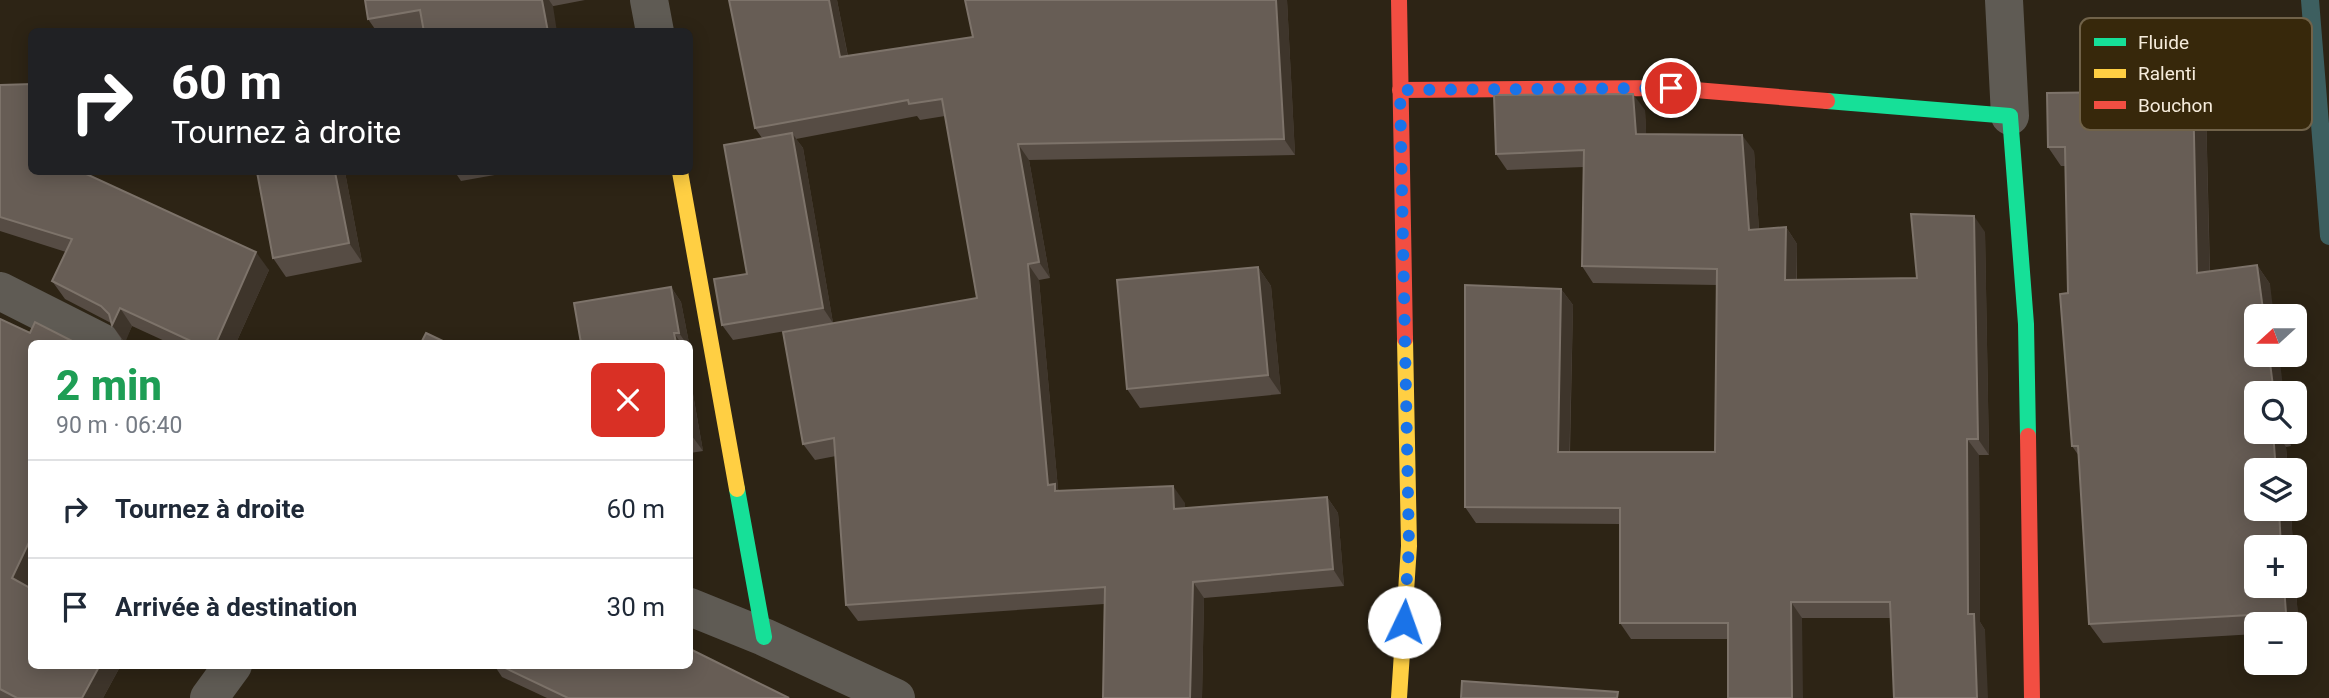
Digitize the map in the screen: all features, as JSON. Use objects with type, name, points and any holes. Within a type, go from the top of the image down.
[{"type":"street","points":[[649,0],[654,28]]},
{"type":"street","points":[[1399,0],[1409,546],[1399,698]]},
{"type":"street","points":[[2004,0],[2026,324],[2032,698]]},
{"type":"street","points":[[1400,90],[1671,88],[2010,116]]},
{"type":"street","points":[[681,175],[764,637]]},
{"type":"street","points":[[0,291],[97,340]]},
{"type":"street","points":[[693,608],[764,637],[896,698]]},
{"type":"street","points":[[209,698],[230,669]]},
{"type":"building","points":[[365,0],[542,0],[547,28],[423,28],[420,10],[368,19]]},
{"type":"building","points":[[729,0],[829,0],[840,57],[973,37],[965,0],[1276,0],[1284,139],[1018,144],[1039,262],[1028,264],[1048,485],[1055,484],[1055,491],[1173,486],[1174,509],[1327,497],[1333,569],[1193,582],[1190,698],[1103,698],[1105,587],[846,605],[834,438],[803,444],[783,332],[977,298],[942,99],[909,104],[908,100],[755,128]]},
{"type":"building","points":[[28,84],[28,175],[89,175],[256,252],[217,340],[189,340],[120,308],[112,325],[109,314],[101,306],[52,281],[72,239],[0,217],[0,85]]},
{"type":"building","points":[[2047,93],[2080,93],[2080,130],[2194,130],[2197,273],[2257,265],[2262,304],[2244,304],[2244,368],[2271,368],[2272,381],[2244,381],[2244,444],[2274,444],[2275,458],[2244,458],[2244,521],[2280,521],[2280,535],[2244,535],[2244,598],[2285,598],[2286,612],[2244,612],[2244,615],[2089,624],[2078,446],[2072,446],[2060,294],[2068,293],[2065,147],[2048,147]]},
{"type":"building","points":[[1633,94],[1636,134],[1742,135],[1749,230],[1786,227],[1785,280],[1917,278],[1911,214],[1974,216],[1978,439],[1967,439],[1968,614],[1974,614],[1977,698],[1894,698],[1890,602],[1791,602],[1792,698],[1728,698],[1728,623],[1620,623],[1620,508],[1465,507],[1465,285],[1561,289],[1558,452],[1715,452],[1717,269],[1582,266],[1584,150],[1496,154],[1494,95]]},
{"type":"building","points":[[792,133],[823,308],[722,325],[714,279],[747,274],[724,145]]},
{"type":"building","points":[[258,175],[336,175],[349,243],[273,258]]},
{"type":"building","points":[[1258,267],[1268,375],[1127,389],[1117,280]]},
{"type":"building","points":[[671,287],[679,333],[674,333],[675,340],[580,340],[574,303]]},
{"type":"building","points":[[0,319],[30,333],[35,322],[70,340],[28,340],[28,544],[12,578],[28,587],[28,669],[98,669],[82,698],[17,698],[0,689]]},
{"type":"building","points":[[426,333],[441,340],[422,340]]},
{"type":"building","points":[[693,650],[789,698],[568,698],[507,669],[693,669]]},
{"type":"building","points":[[1462,681],[1618,692],[1617,698],[1461,698]]},
{"type":"waterway","points":[[2310,0],[2311,18]]},
{"type":"waterway","points":[[2312,25],[2329,236]]},
{"type":"traffic: fast","points":[[1827,101],[2010,116],[2026,324],[2028,436]]},
{"type":"traffic: fast","points":[[737,489],[764,637]]},
{"type":"traffic: slow","points":[[681,175],[737,489]]},
{"type":"traffic: slow","points":[[1399,698],[1409,546],[1405,339]]},
{"type":"traffic: jam","points":[[1399,0],[1405,339]]},
{"type":"traffic: jam","points":[[1400,90],[1671,88],[1827,101]]},
{"type":"traffic: jam","points":[[2028,436],[2032,698]]},
{"type":"route","points":[[1404,622],[1409,546],[1400,90],[1671,88]]}]
